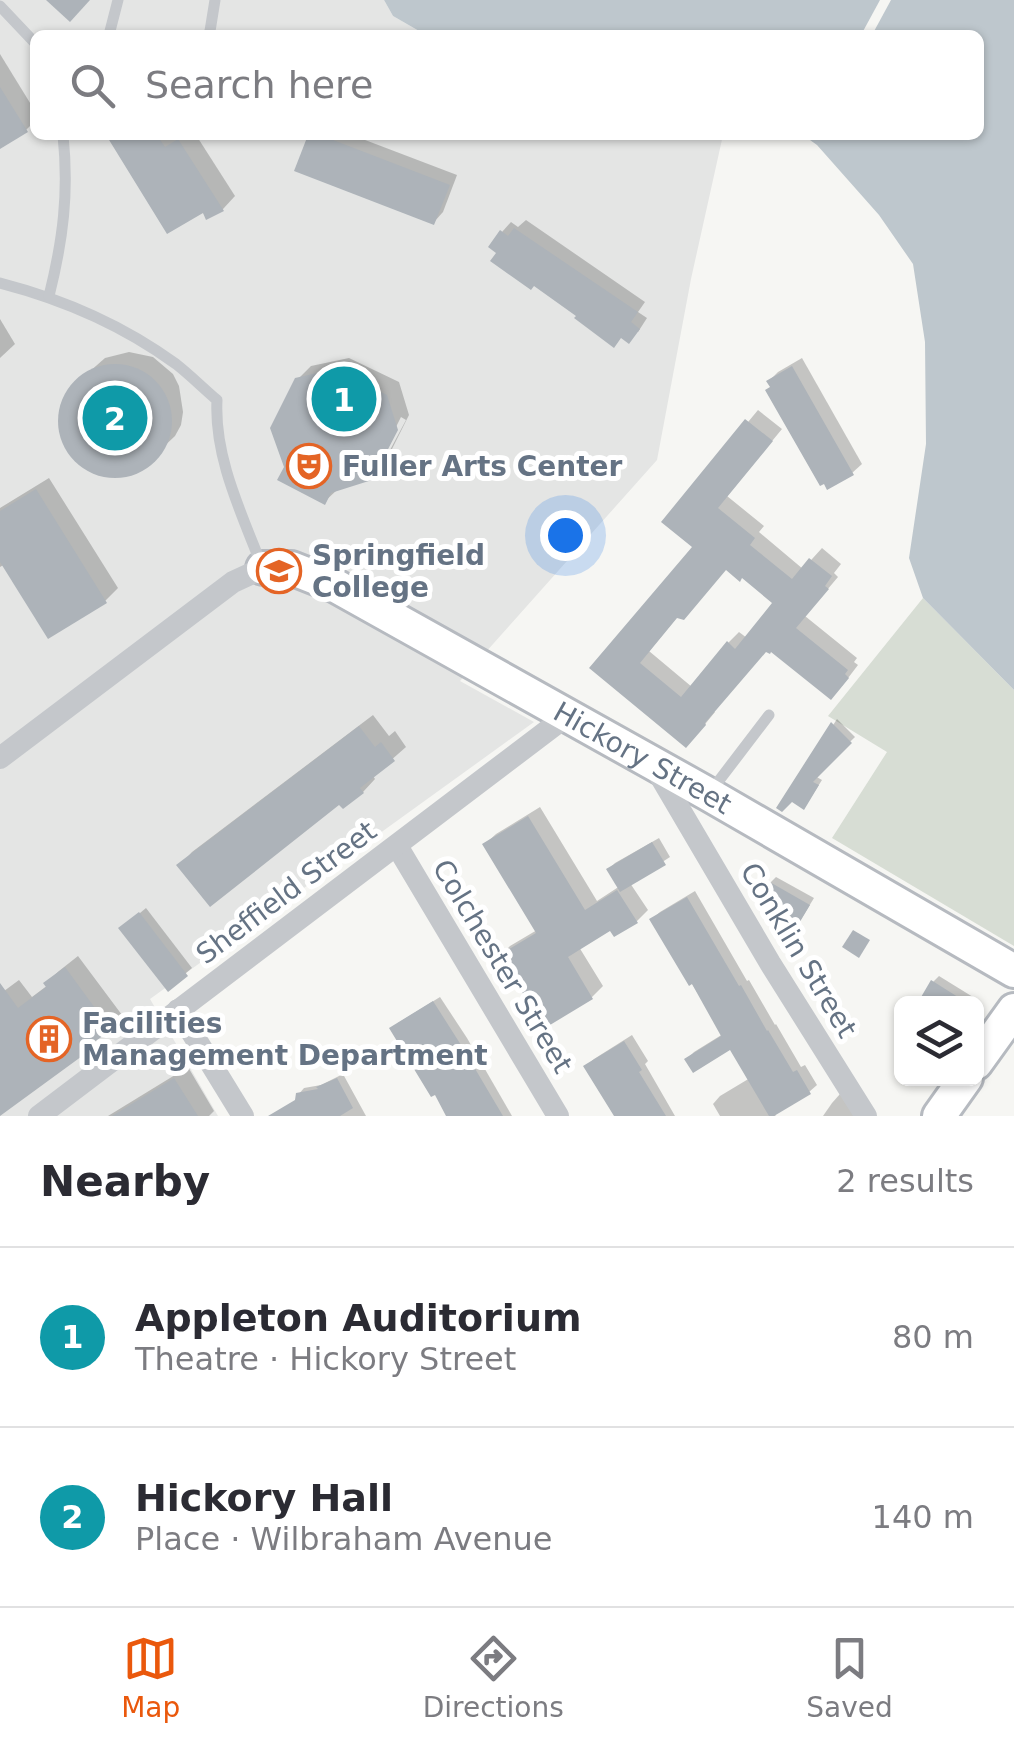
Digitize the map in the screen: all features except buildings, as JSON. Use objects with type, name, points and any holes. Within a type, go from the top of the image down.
[{"type":"street","name":"Hickory Street","points":[[263,568],[282,566],[312,574],[1014,970]]},
{"type":"street","points":[[0,758],[232,582],[263,568]]},
{"type":"street","name":"Sheffield Street","points":[[39,1116],[568,715]]},
{"type":"street","name":"Conklin Street","points":[[652,763],[866,1116]]},
{"type":"street","name":"Colchester Street","points":[[397,846],[558,1116]]},
{"type":"street","points":[[178,1010],[244,1116]]},
{"type":"street","points":[[984,1052],[1014,1010]]},
{"type":"street","points":[[939,1116],[960,1086]]},
{"type":"lane","points":[[112,30],[118,0]]},
{"type":"lane","points":[[210,30],[214,0]]},
{"type":"lane","points":[[0,6],[30,38]]},
{"type":"lane","points":[[49,296],[66,204],[62,140]]},
{"type":"lane","points":[[0,283],[49,296],[137,339],[217,400],[218,436],[224,460],[263,568]]},
{"type":"lane","points":[[708,794],[769,715]]},
{"type":"shaded area","name":"Springfield College","points":[[0,0],[384,0],[393,16],[417,30],[30,30],[30,140],[722,140],[657,460],[460,681],[534,722],[150,999],[218,1116],[0,1116]]},
{"type":"shaded area","points":[[384,0],[1014,0],[1014,690],[923,598],[909,558],[926,444],[925,342],[913,264],[879,215],[810,140],[984,140],[984,30],[417,30],[393,16]]},
{"type":"shaded area","points":[[923,598],[1014,690],[1014,946],[832,838],[887,752],[828,716]]},
{"type":"pier","points":[[880,0],[891,0],[875,30],[864,30]]},
{"type":"place","name":"Appleton Auditorium","points":[[344,399]]},
{"type":"place","name":"Hickory Hall","points":[[115,418]]},
{"type":"place","name":"Fuller Arts Center","points":[[309,466]]},
{"type":"place","name":"Springfield College","points":[[279,571]]},
{"type":"place","name":"Facilities Management Department","points":[[49,1039]]}]
